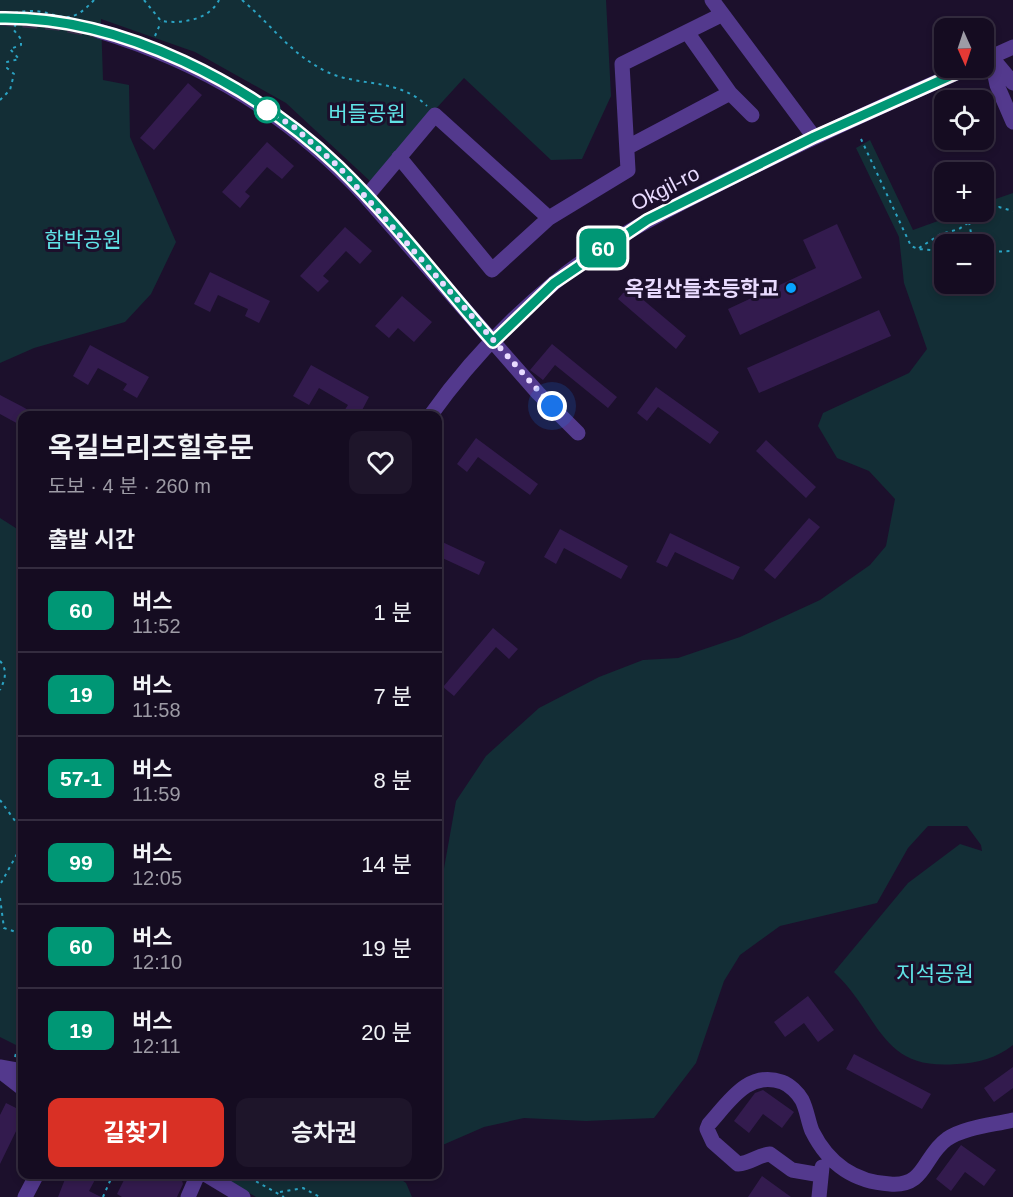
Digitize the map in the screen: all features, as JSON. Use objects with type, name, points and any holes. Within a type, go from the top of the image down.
[{"type":"street","points":[[712,0],[814,137]]},
{"type":"street","points":[[399,157],[492,270],[549,218],[628,170],[622,64],[721,15]]},
{"type":"street","points":[[99,31],[170,55],[255,102],[294,127],[339,167],[366,196],[493,342],[578,433]]},
{"type":"street","points":[[687,32],[730,93],[752,115]]},
{"type":"street","points":[[994,56],[1013,47]]},
{"type":"street","points":[[994,65],[1013,83]]},
{"type":"street","points":[[994,77],[1013,122]]},
{"type":"street","name":"Okgil-ro","points":[[434,411],[459,378],[554,283],[618,238],[647,220],[814,137],[946,78]]},
{"type":"street","points":[[628,147],[730,93]]},
{"type":"street","points":[[366,196],[435,115],[549,218]]},
{"type":"street","points":[[9,1069],[18,1082]]},
{"type":"street","points":[[819,1197],[822,1169],[792,1170],[770,1154],[762,1155],[751,1162],[738,1164],[731,1161],[713,1142],[707,1129],[709,1124],[744,1086],[755,1080],[775,1080],[786,1084],[801,1099],[811,1129],[834,1163],[863,1181],[894,1185],[913,1181],[948,1139],[958,1134],[1013,1120]]},
{"type":"street","points":[[25,1197],[34,1179]]},
{"type":"street","points":[[188,1197],[196,1179]]},
{"type":"street","points":[[213,1179],[243,1197]]},
{"type":"path","points":[[0,13],[38,11],[57,18],[68,17],[77,15],[94,0]]},
{"type":"path","points":[[144,0],[161,21]]},
{"type":"path","points":[[161,21],[192,20],[215,8],[219,0]]},
{"type":"path","points":[[242,0],[286,46],[329,72],[401,88],[420,99],[435,115]]},
{"type":"path","points":[[0,100],[10,90],[14,74],[7,68],[7,62],[19,59],[10,49],[21,45],[21,39],[13,29],[18,21],[19,13]]},
{"type":"path","points":[[155,36],[161,21]]},
{"type":"path","points":[[861,139],[911,246],[934,250]]},
{"type":"path","points":[[994,208],[1013,210]]},
{"type":"path","points":[[918,249],[941,234],[959,229],[969,222],[971,234]]},
{"type":"path","points":[[994,252],[1013,251]]},
{"type":"path","points":[[0,661],[4,666],[5,680],[0,690]]},
{"type":"path","points":[[0,800],[18,825],[17,854],[0,885]]},
{"type":"path","points":[[0,898],[4,928],[18,933]]},
{"type":"path","points":[[9,1069],[18,1043]]},
{"type":"path","points":[[103,1197],[111,1179]]},
{"type":"path","points":[[253,1179],[279,1192],[284,1197]]},
{"type":"path","points":[[279,1192],[303,1188],[320,1197]]},
{"type":"green space","points":[[0,0],[606,0],[611,96],[582,159],[551,160],[464,78],[370,181],[286,103],[195,52],[101,19],[103,80],[129,85],[130,137],[176,242],[151,294],[125,322],[34,348],[0,363]]},
{"type":"green space","name":"지석공원","points":[[870,140],[913,230],[935,222],[994,222],[994,200],[1013,193],[1013,1045],[987,1059],[972,1062],[931,1064],[911,1059],[896,1050],[884,1037],[850,989],[834,972],[908,883],[960,844],[982,851],[981,845],[967,826],[928,826],[908,848],[877,903],[780,926],[740,955],[724,981],[696,1063],[654,1118],[586,1121],[524,1118],[484,1127],[442,1145],[442,874],[456,801],[486,756],[539,708],[599,677],[643,660],[678,658],[740,637],[820,600],[870,565],[886,546],[895,499],[869,471],[837,458],[818,426],[823,413],[909,373],[927,349],[904,283],[899,237],[856,148]]},
{"type":"green space","points":[[0,518],[18,529],[18,1046],[0,1037]]},
{"type":"green space","points":[[226,1179],[400,1179],[406,1183],[412,1197],[256,1197]]},
{"type":"building","points":[[188,83],[202,95],[154,150],[140,138]]},
{"type":"building","points":[[267,142],[294,166],[282,179],[267,167],[245,192],[250,196],[240,208],[222,192]]},
{"type":"building","points":[[837,224],[862,278],[740,335],[728,309],[816,268],[803,240]]},
{"type":"building","points":[[345,227],[372,251],[360,264],[346,251],[323,276],[329,281],[318,292],[300,276]]},
{"type":"building","points":[[210,272],[270,301],[259,323],[245,316],[248,309],[218,295],[210,312],[194,304]]},
{"type":"building","points":[[628,287],[686,336],[676,349],[618,299]]},
{"type":"building","points":[[402,296],[432,322],[414,342],[398,328],[389,338],[375,326]]},
{"type":"building","points":[[879,310],[891,336],[759,393],[747,368]]},
{"type":"building","points":[[552,344],[617,397],[608,408],[555,365],[543,380],[530,370]]},
{"type":"building","points":[[90,345],[149,377],[137,398],[123,390],[127,384],[98,368],[88,385],[73,376]]},
{"type":"building","points":[[311,365],[369,397],[362,411],[344,411],[348,405],[319,388],[309,405],[293,396]]},
{"type":"building","points":[[656,387],[719,432],[710,444],[658,407],[647,421],[637,413]]},
{"type":"building","points":[[0,395],[30,411],[18,411],[18,424],[0,414]]},
{"type":"building","points":[[476,438],[538,484],[530,495],[478,457],[467,472],[457,464]]},
{"type":"building","points":[[766,440],[816,487],[806,498],[756,451]]},
{"type":"building","points":[[809,518],[820,527],[775,579],[764,570]]},
{"type":"building","points":[[560,529],[628,566],[621,579],[564,548],[556,564],[544,557]]},
{"type":"building","points":[[670,533],[740,567],[733,580],[675,552],[667,567],[656,562]]},
{"type":"building","points":[[442,542],[485,562],[479,575],[442,558]]},
{"type":"building","points":[[493,628],[518,649],[509,659],[496,647],[454,696],[443,687]]},
{"type":"building","points":[[808,996],[834,1030],[818,1042],[804,1023],[785,1037],[774,1022]]},
{"type":"building","points":[[854,1054],[931,1094],[922,1109],[846,1069]]},
{"type":"building","points":[[1013,1067],[1013,1088],[994,1102],[984,1088]]},
{"type":"building","points":[[763,1090],[794,1112],[782,1128],[763,1114],[749,1133],[734,1121],[755,1093]]},
{"type":"building","points":[[6,1103],[18,1109],[18,1127],[0,1164],[0,1115]]},
{"type":"building","points":[[961,1145],[996,1170],[984,1186],[965,1172],[951,1191],[936,1179]]},
{"type":"building","points":[[762,1176],[791,1197],[748,1197]]},
{"type":"building","points":[[65,1179],[95,1179],[89,1191],[101,1197],[58,1197]]},
{"type":"building","points":[[124,1179],[182,1179],[183,1184],[177,1197],[122,1197],[117,1194]]},
{"type":"tunnel","points":[[0,18],[58,23],[99,31]]},
{"type":"bus line","name":"60","points":[[0,18],[58,23],[99,31],[170,55],[210,75],[294,127],[339,167],[366,196],[493,342],[554,283],[584,260],[647,220],[814,137],[946,78]]},
{"type":"place","name":"옥길산들초등학교","points":[[791,288]]},
{"type":"route","points":[[267,110],[294,127],[339,167],[538,393],[552,406]]},
{"type":"park label","name":"버들공원","points":[[367,113]]},
{"type":"park label","name":"함박공원","points":[[83,239]]}]
